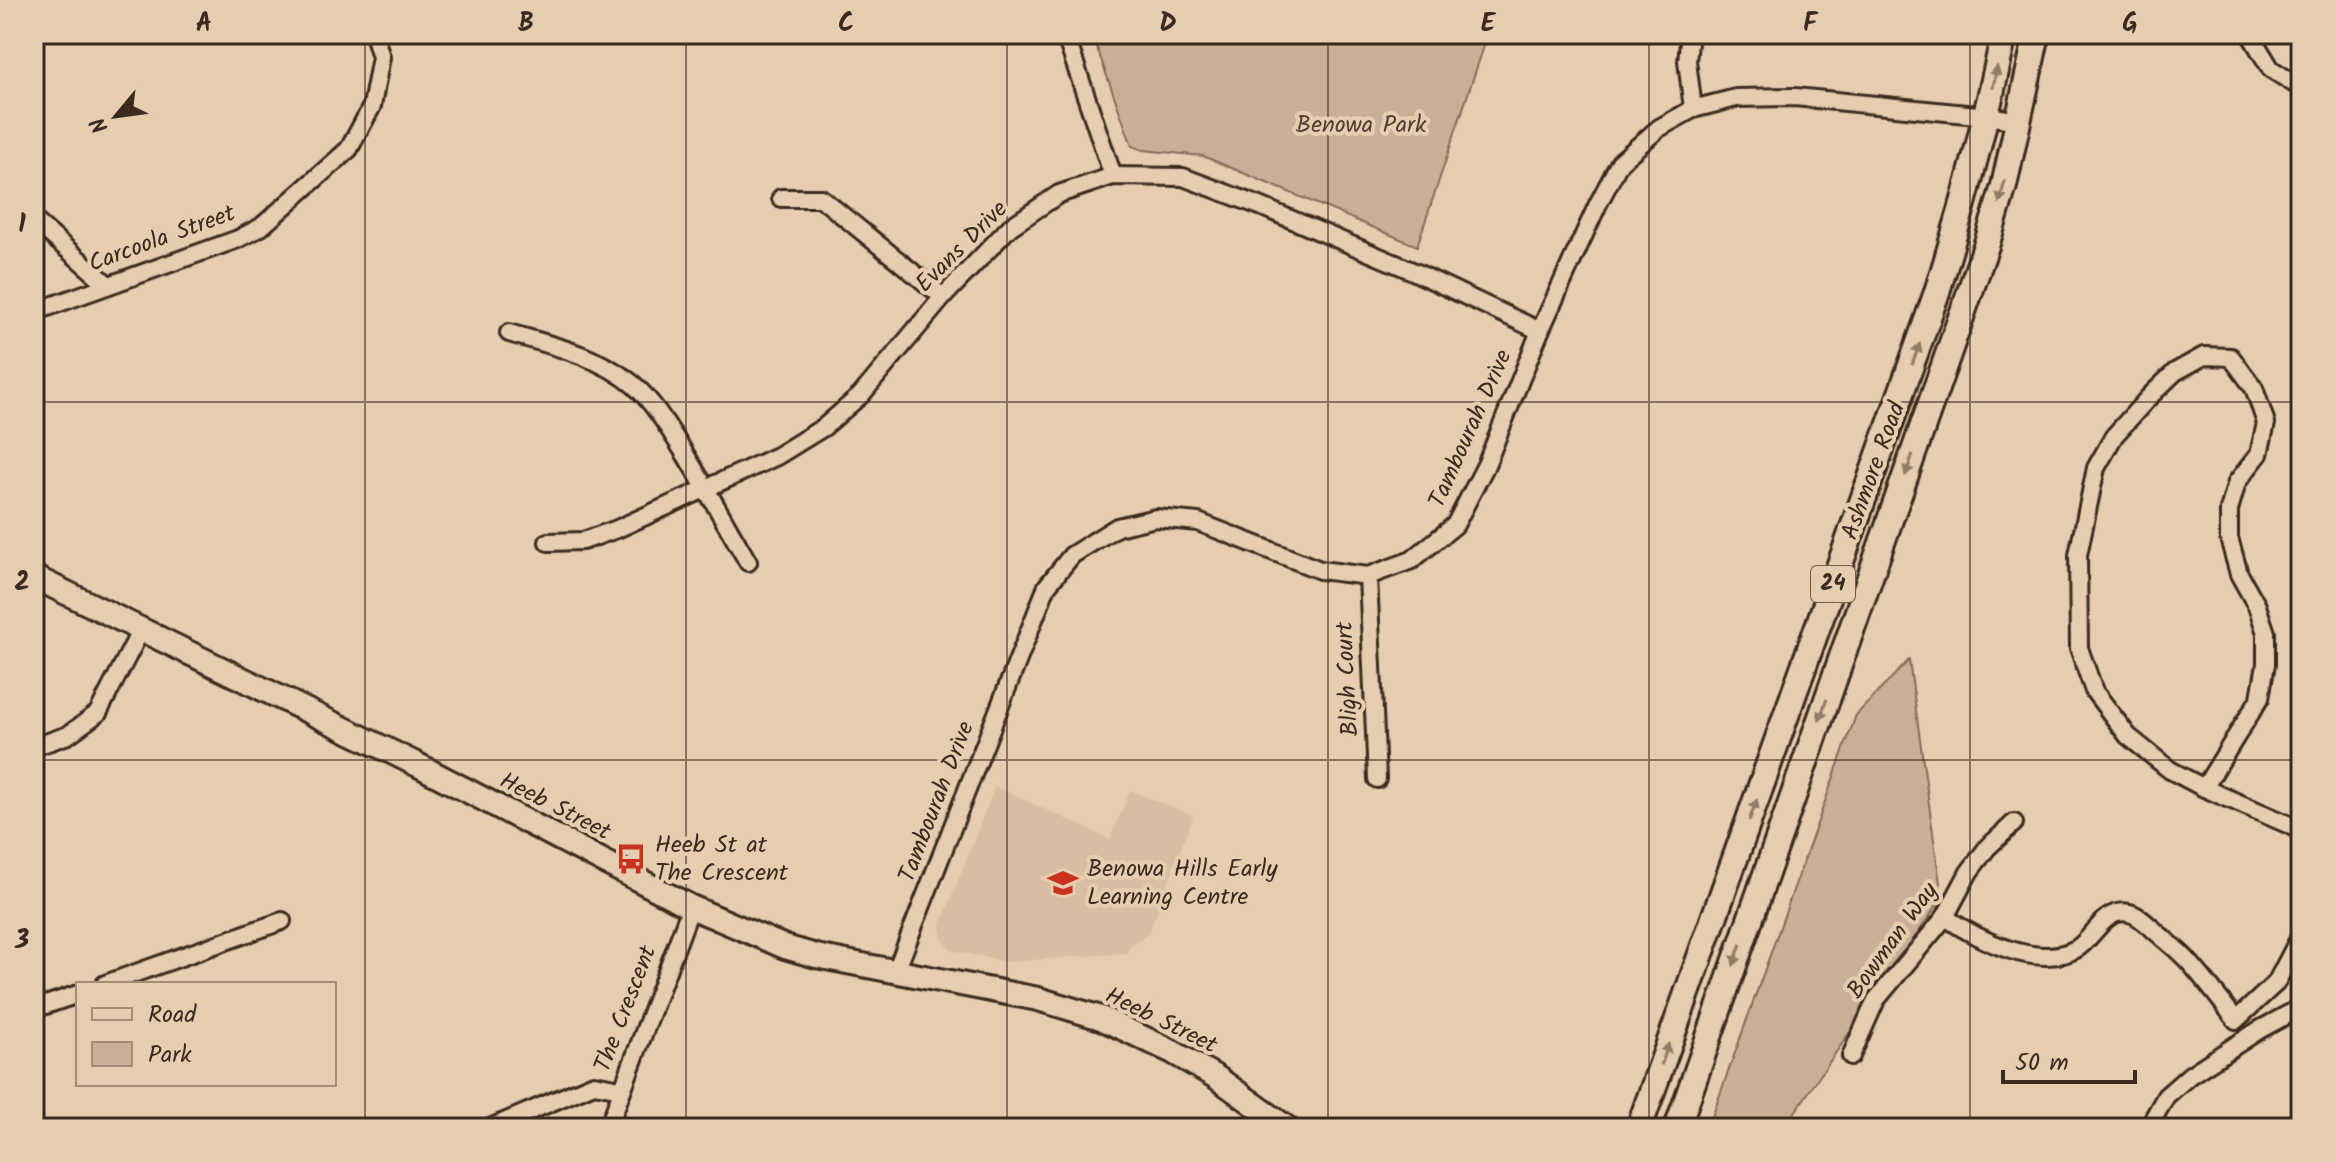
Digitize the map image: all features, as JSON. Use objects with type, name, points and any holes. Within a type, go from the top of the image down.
[{"type":"main road","name":"Ashmore Road","points":[[1639,1128],[1936,295],[1987,116],[2004,34]]},
{"type":"main road","name":"Ashmore Road","points":[[1677,1128],[1987,243],[2020,121],[2037,34]]},
{"type":"street","name":"Carcoola Street","points":[[34,312],[238,239],[261,227],[349,149],[372,106],[381,57],[374,34]]},
{"type":"street","points":[[1065,34],[1113,176]]},
{"type":"street","points":[[1690,34],[1687,61],[1693,109]]},
{"type":"street","points":[[2250,34],[2271,69],[2301,88]]},
{"type":"street","name":"Tambourah Drive","points":[[896,971],[1047,586],[1072,555],[1117,527],[1156,518],[1198,522],[1320,570],[1368,576],[1412,560],[1455,525],[1486,465],[1540,331],[1620,162],[1659,128],[1693,109],[1736,98],[1795,97],[2020,121]]},
{"type":"street","name":"Evans Drive","points":[[548,542],[583,541],[617,529],[777,456],[824,427],[861,395],[943,297],[1010,227],[1059,194],[1113,176],[1183,177],[1415,272],[1540,331]]},
{"type":"street","points":[[781,198],[821,198],[943,297]]},
{"type":"street","points":[[34,220],[108,285]]},
{"type":"street","points":[[509,333],[584,356],[633,384],[653,405],[748,562]]},
{"type":"street","points":[[2204,788],[2260,698],[2266,664],[2266,633],[2257,606],[2239,574],[2229,538],[2229,510],[2237,482],[2259,454],[2266,423],[2254,388],[2231,357],[2204,356],[2175,372],[2150,396],[2114,436],[2096,468],[2078,555],[2079,648],[2094,691],[2128,736],[2170,770],[2204,788],[2301,830]]},
{"type":"street","name":"Bligh Court","points":[[1368,576],[1377,779]]},
{"type":"street","name":"Heeb Street","points":[[34,577],[418,765],[691,907],[785,947],[830,959],[1038,999],[1101,1018],[1171,1051],[1216,1077],[1287,1128]]},
{"type":"street","points":[[34,747],[68,735],[98,713],[141,630]]},
{"type":"street","name":"Bowman Way","points":[[1851,1056],[1876,1000],[1945,917],[1978,860],[2014,823]]},
{"type":"street","name":"The Crescent","points":[[608,1128],[691,907]]},
{"type":"street","points":[[1945,917],[1987,941],[2045,956],[2078,948],[2106,920],[2117,914],[2130,913],[2189,961],[2236,1020],[2276,983],[2301,935]]},
{"type":"street","points":[[111,982],[282,921]]},
{"type":"street","points":[[2148,1128],[2166,1096],[2190,1075],[2259,1030],[2299,1009],[2276,983]]},
{"type":"street","points":[[34,1009],[76,995]]},
{"type":"street","points":[[490,1128],[594,1084],[621,1089]]},
{"type":"shaded area","name":"Benowa Hills Early Learning Centre","points":[[995,786],[1110,839],[1130,790],[1193,816],[1149,933],[1131,945],[1127,953],[1006,962],[951,950],[942,939],[940,926]]},
{"type":"green space","name":"Benowa Park","points":[[1092,34],[1488,34],[1417,246],[1203,156],[1143,150],[1132,146]]},
{"type":"green space","points":[[1909,660],[1942,898],[1784,1128],[1708,1128],[1856,715]]},
{"type":"place","name":"Heeb St at The Crescent","points":[[631,859]]},
{"type":"place","name":"Benowa Hills Early Learning Centre","points":[[1063,883]]}]
